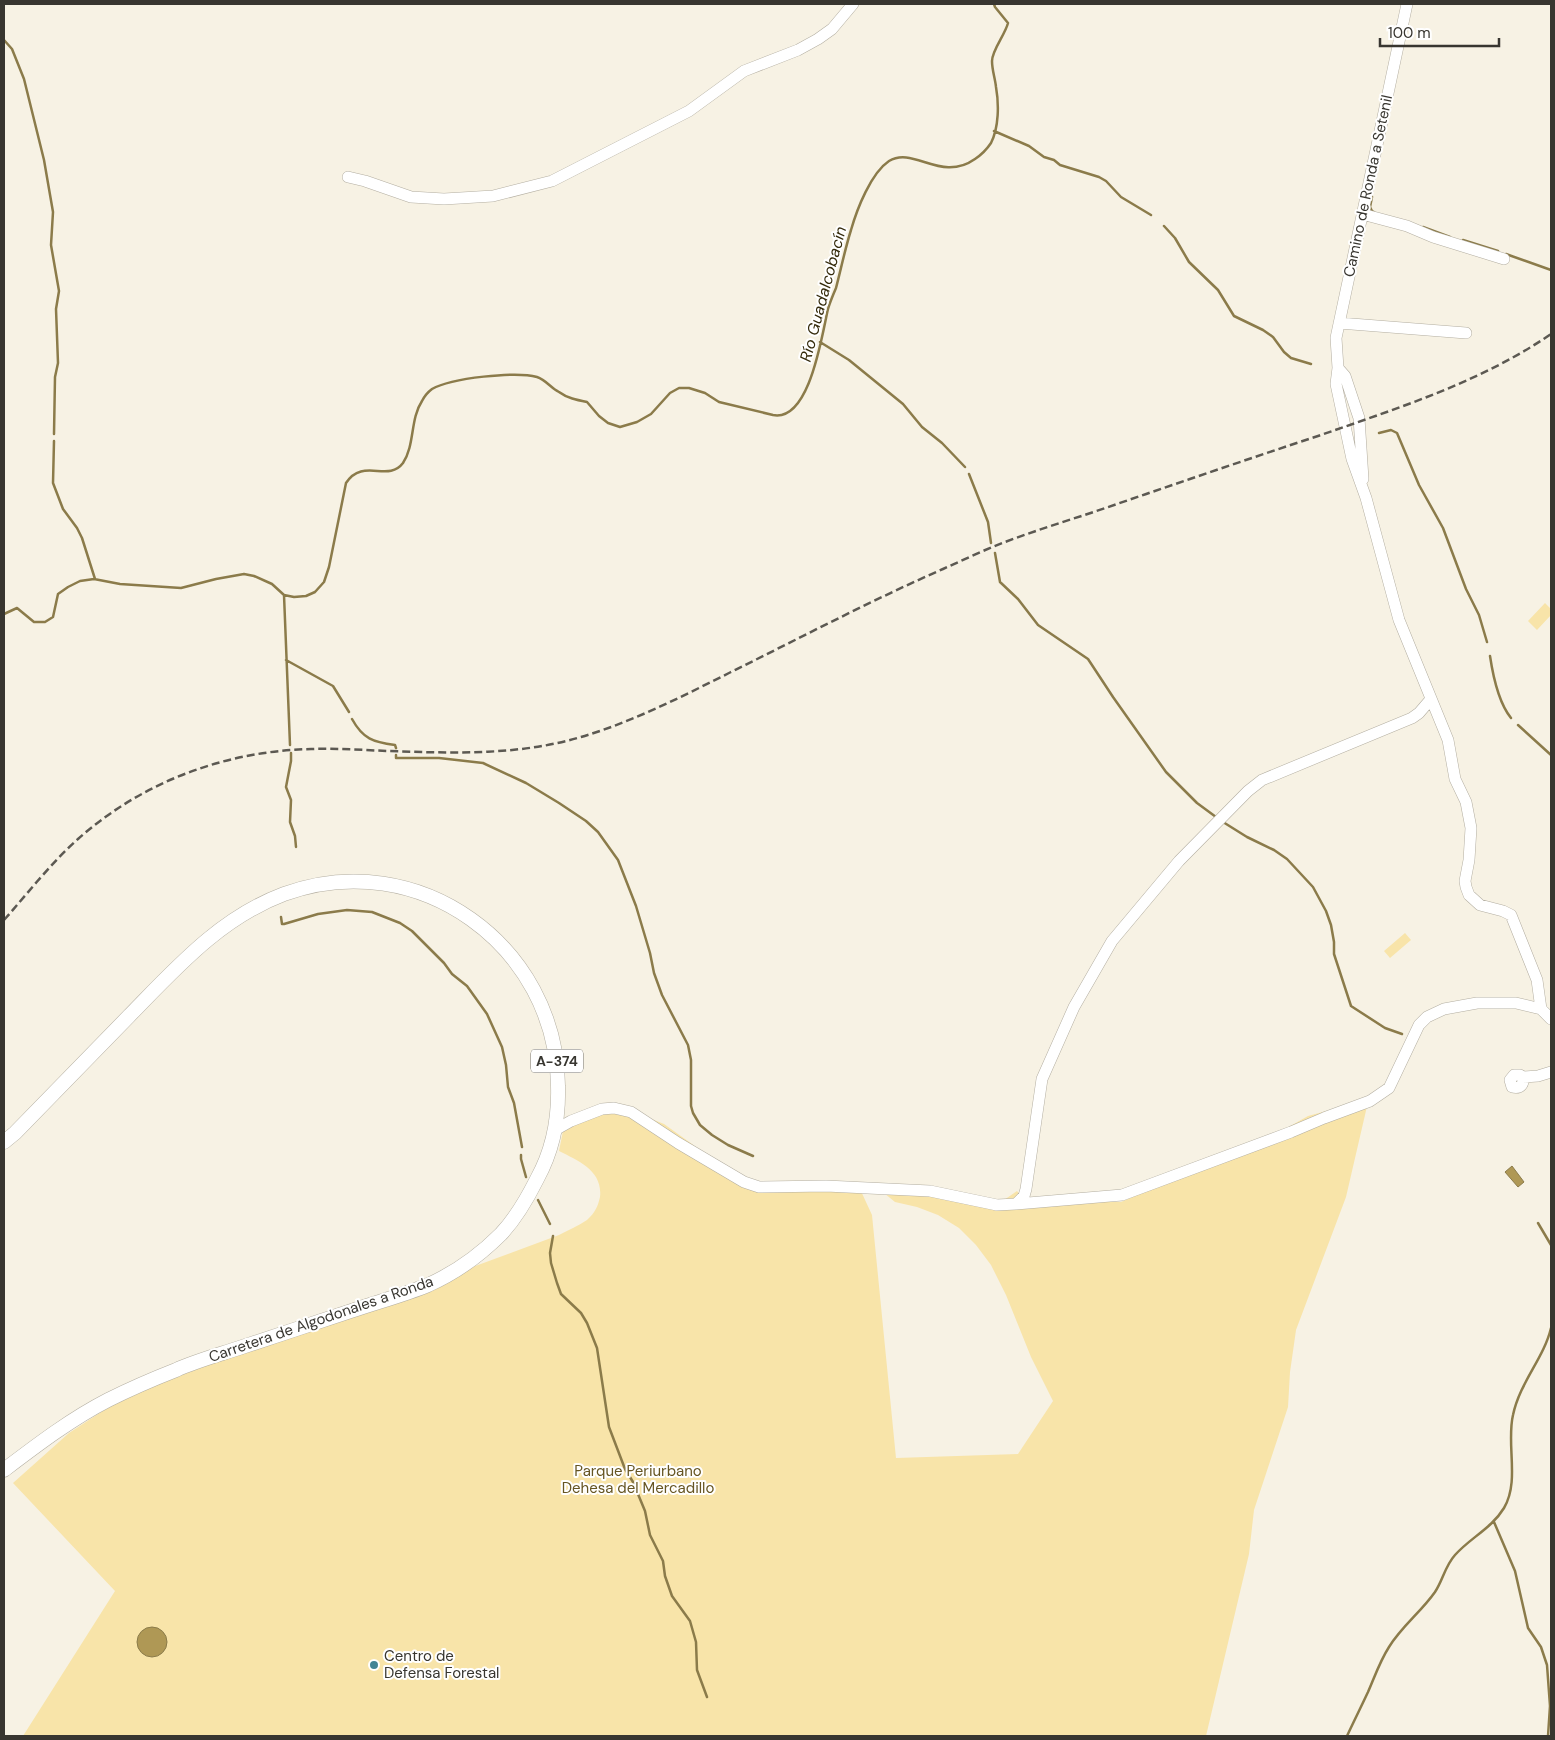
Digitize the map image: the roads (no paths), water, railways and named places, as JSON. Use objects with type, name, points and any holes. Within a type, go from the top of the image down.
[{"type":"main road","name":"Carretera de Algodonales a Ronda","points":[[4,1142],[212,935],[238,916],[266,901],[312,886],[340,881],[365,880],[410,889],[433,896],[476,922],[492,936],[523,972],[536,994],[551,1033],[558,1068],[556,1130],[546,1164],[516,1216],[503,1232],[475,1257],[429,1284],[177,1369],[106,1400],[54,1433],[4,1470]]},
{"type":"street","points":[[348,177],[411,197],[444,199],[493,196],[552,181],[689,111],[744,71],[798,50],[818,39],[832,28],[853,4]]},
{"type":"street","name":"Camino de Ronda a Setenil","points":[[1407,4],[1336,338],[1338,368],[1336,384],[1352,459],[1366,498],[1399,620],[1448,740],[1455,779],[1466,802],[1471,828],[1469,860],[1465,881],[1466,887],[1469,895],[1480,905],[1503,911],[1510,915],[1537,980],[1541,1009]]},
{"type":"street","points":[[1362,214],[1407,226],[1433,237],[1504,259]]},
{"type":"street","points":[[1339,322],[1466,334]]},
{"type":"street","name":"Camino de Ronda a Setenil","points":[[1338,368],[1344,376],[1359,418],[1366,498]]},
{"type":"street","points":[[1016,1204],[1024,1196],[1026,1189],[1042,1078],[1074,1007],[1112,941],[1179,860],[1248,791],[1262,780],[1412,718],[1419,714],[1431,700]]},
{"type":"street","points":[[556,1130],[571,1121],[602,1109],[614,1108],[631,1112],[678,1143],[744,1182],[759,1187],[826,1186],[930,1191],[997,1205],[1122,1194],[1370,1101],[1390,1088],[1419,1025],[1427,1017],[1444,1008],[1478,1003],[1516,1003],[1541,1009],[1551,1020]]},
{"type":"street","points":[[1523,1077],[1538,1076],[1551,1072]]},
{"type":"waterway","name":"Río Guadalcobacín","points":[[4,614],[17,608],[34,622],[45,622],[53,617],[58,594],[80,581],[94,579],[120,584],[181,588],[244,574],[272,584],[284,595],[294,597],[306,596],[315,592],[324,582],[329,567],[346,483],[353,475],[360,472],[390,471],[397,469],[403,463],[407,456],[418,408],[428,393],[441,385],[500,375],[537,377],[565,396],[587,402],[608,423],[620,427],[637,422],[651,414],[670,393],[679,388],[689,388],[705,393],[719,402],[773,415],[786,413],[796,405],[805,391],[812,374],[828,309],[836,288],[854,221],[861,202],[876,174],[889,161],[898,158],[908,158],[939,166],[963,165],[986,150],[991,143],[996,130],[998,108],[992,64],[996,47],[1008,23],[994,4]]},
{"type":"waterway","points":[[4,40],[12,49],[24,79],[44,160],[53,212],[51,245],[59,291],[56,309],[58,363],[55,377],[54,434]]},
{"type":"waterway","points":[[994,131],[1029,146],[1044,157],[1054,160],[1060,165],[1099,177],[1106,181],[1121,197],[1151,215]]},
{"type":"waterway","points":[[1372,197],[1370,207],[1374,212]]},
{"type":"waterway","points":[[1164,226],[1175,238],[1189,262],[1218,290],[1234,316],[1273,337],[1291,358],[1311,364]]},
{"type":"waterway","points":[[1423,227],[1450,237]]},
{"type":"waterway","points":[[1463,240],[1498,251]]},
{"type":"waterway","points":[[1506,254],[1551,270]]},
{"type":"waterway","points":[[820,342],[849,360],[903,404],[922,427],[942,443],[965,467]]},
{"type":"waterway","points":[[1379,433],[1391,430],[1397,433],[1419,485],[1443,528],[1466,589],[1479,615],[1487,642]]},
{"type":"waterway","points":[[54,441],[53,483],[63,509],[82,538],[95,579]]},
{"type":"waterway","points":[[969,474],[988,522],[991,543]]},
{"type":"waterway","points":[[995,553],[1000,582],[1018,599],[1038,625],[1088,659],[1166,772],[1197,803],[1216,817]]},
{"type":"waterway","points":[[284,595],[290,745]]},
{"type":"waterway","points":[[1490,656],[1499,697],[1511,718]]},
{"type":"waterway","points":[[286,660],[333,686],[349,712]]},
{"type":"waterway","points":[[352,719],[360,731],[369,738],[395,745],[396,748]]},
{"type":"waterway","points":[[1518,725],[1551,755]]},
{"type":"waterway","points":[[291,753],[286,787],[291,800],[290,822],[295,836],[296,847]]},
{"type":"waterway","points":[[396,755],[396,758],[439,758],[483,763],[526,783],[586,821],[598,832],[618,860],[636,906],[654,973],[662,995],[688,1045],[691,1060],[691,1106],[693,1113],[700,1125],[712,1135],[728,1145],[753,1156]]},
{"type":"waterway","points":[[1223,822],[1287,859],[1313,887],[1331,925],[1334,954],[1351,1006],[1385,1028],[1402,1034]]},
{"type":"waterway","points":[[281,917],[282,924],[284,924],[318,914],[347,910],[372,912],[400,923],[412,931],[444,963],[452,974],[467,986],[487,1014],[502,1047],[508,1087],[514,1103],[522,1147]]},
{"type":"waterway","points":[[521,1155],[526,1177]]},
{"type":"waterway","points":[[538,1200],[550,1224]]},
{"type":"waterway","points":[[1538,1223],[1551,1245]]},
{"type":"waterway","points":[[553,1236],[550,1253],[557,1283],[561,1294],[581,1313],[597,1348],[609,1427],[625,1469],[633,1482],[645,1511],[650,1535],[663,1561],[665,1576],[672,1596],[690,1621],[696,1642],[697,1670],[707,1697]]},
{"type":"waterway","points":[[1347,1736],[1383,1658],[1394,1639],[1435,1592],[1455,1555],[1487,1527],[1504,1508],[1511,1486],[1511,1426],[1516,1403],[1543,1350],[1551,1328]]},
{"type":"waterway","points":[[1494,1522],[1515,1571],[1528,1628],[1541,1647],[1547,1665],[1550,1706],[1548,1736]]},
{"type":"railway","points":[[4,920],[58,858],[78,839],[129,801],[186,773],[216,763],[279,751],[330,749],[484,752],[557,743],[600,731],[675,700],[835,620],[989,548],[1408,404],[1468,380],[1524,351],[1551,334]]},
{"type":"place","name":"Centro de Defensa Forestal","points":[[374,1665]]},
{"type":"park label","name":"Parque Periurbano Dehesa del Mercadillo","points":[[638,1480]]}]
